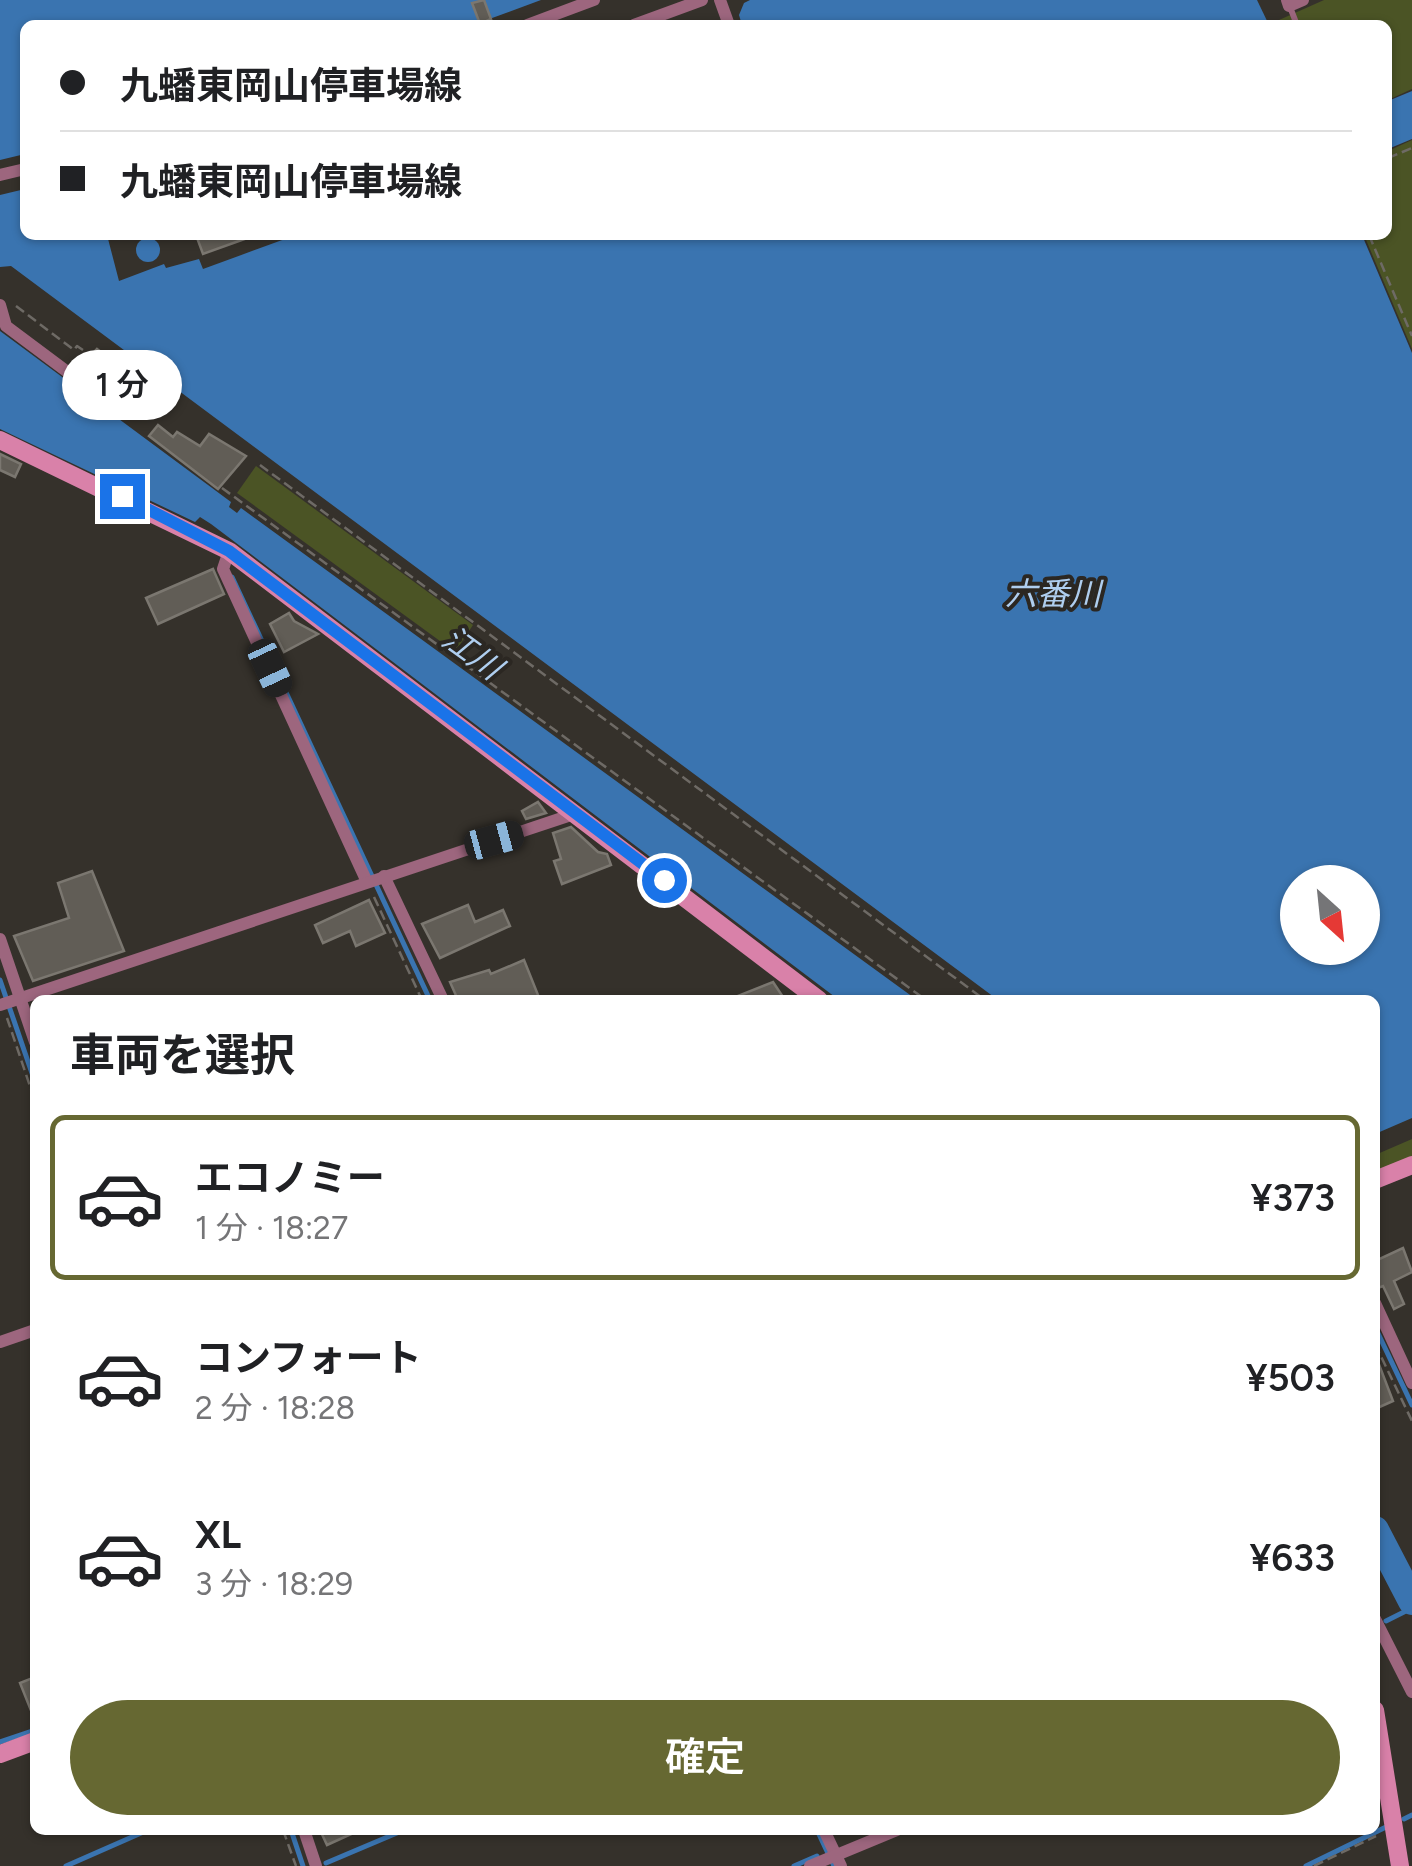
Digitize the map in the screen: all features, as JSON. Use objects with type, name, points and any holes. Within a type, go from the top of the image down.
[{"type":"main road","points":[[0,440],[229,551],[813,995]]},
{"type":"main road","points":[[1380,1178],[1412,1165]]},
{"type":"main road","points":[[1380,1738],[1400,1866]]},
{"type":"main road","points":[[0,1754],[30,1743]]},
{"type":"street","points":[[540,20],[594,0]]},
{"type":"street","points":[[648,20],[702,0]]},
{"type":"street","points":[[1288,3],[1304,0]]},
{"type":"street","points":[[0,304],[6,326],[121,412]]},
{"type":"street","points":[[229,551],[223,569],[375,879],[441,995]]},
{"type":"street","points":[[8,1002],[577,813]]},
{"type":"street","points":[[0,939],[8,1002],[30,1035]]},
{"type":"street","points":[[1380,1314],[1412,1382]]},
{"type":"street","points":[[0,1342],[30,1332]]},
{"type":"street","points":[[1380,1629],[1412,1692]]},
{"type":"street","points":[[306,1835],[316,1866]]},
{"type":"street","points":[[826,1835],[834,1859]]},
{"type":"street","points":[[810,1866],[885,1835]]},
{"type":"path","points":[[1371,240],[1412,336]]},
{"type":"path","points":[[0,304],[16,306],[74,350],[78,346],[86,352]]},
{"type":"path","points":[[260,465],[979,995]]},
{"type":"path","points":[[222,488],[919,995]]},
{"type":"path","points":[[375,879],[420,995]]},
{"type":"path","points":[[8,1002],[30,1083]]},
{"type":"path","points":[[1380,1354],[1412,1421]]},
{"type":"path","points":[[1380,1835],[1396,1827]]},
{"type":"path","points":[[285,1835],[296,1866]]},
{"type":"path","points":[[1314,1866],[1379,1835]]},
{"type":"green space","points":[[1324,0],[1412,0],[1412,89],[1392,98],[1392,20],[1279,20]]},
{"type":"green space","points":[[1412,140],[1412,349],[1366,240],[1392,240],[1392,149]]},
{"type":"green space","points":[[256,466],[473,625],[455,652],[237,493]]},
{"type":"green space","points":[[1412,1139],[1412,1157],[1380,1170],[1380,1153]]},
{"type":"water","name":"六番川","points":[[0,0],[541,0],[487,20],[20,20],[20,240],[108,240],[119,281],[164,264],[166,268],[199,259],[203,269],[282,240],[1364,240],[1412,353],[1412,1118],[1380,1132],[1380,995],[991,995],[11,266],[0,267]]},
{"type":"water","points":[[1257,0],[1267,20],[740,20],[744,3]]},
{"type":"water","points":[[1412,91],[1412,139],[1392,147],[1392,99]]},
{"type":"water","points":[[142,240],[154,240],[159,245],[159,255],[153,261],[143,261],[137,255],[137,245]]},
{"type":"water","points":[[0,331],[231,502],[229,507],[237,513],[241,508],[910,995],[832,995],[211,524],[200,517],[195,522],[0,429]]},
{"type":"pier","points":[[20,155],[20,190],[0,195],[0,160]]},
{"type":"building","points":[[484,0],[491,19],[478,20],[472,3]]},
{"type":"building","points":[[198,240],[242,240],[203,254]]},
{"type":"building","points":[[97,349],[144,384],[128,405],[79,368]]},
{"type":"building","points":[[158,425],[173,437],[177,432],[200,446],[209,434],[246,456],[218,489],[149,436]]},
{"type":"building","points":[[0,454],[21,464],[15,477],[0,470]]},
{"type":"building","points":[[213,569],[224,594],[158,624],[146,598]]},
{"type":"building","points":[[289,613],[294,621],[318,634],[284,652],[270,624]]},
{"type":"building","points":[[538,802],[546,813],[526,819],[522,811]]},
{"type":"building","points":[[571,827],[598,852],[607,854],[611,865],[562,884],[554,861],[561,859],[553,833]]},
{"type":"building","points":[[92,871],[124,951],[33,981],[14,936],[69,918],[58,883]]},
{"type":"building","points":[[369,900],[385,933],[356,946],[350,931],[323,943],[315,925]]},
{"type":"building","points":[[468,905],[475,922],[503,910],[510,926],[440,958],[422,924]]},
{"type":"building","points":[[524,960],[538,995],[456,995],[450,982],[489,970],[491,974]]},
{"type":"building","points":[[773,982],[782,995],[740,995]]},
{"type":"building","points":[[1403,1248],[1412,1272],[1394,1281],[1404,1304],[1394,1309],[1383,1286],[1380,1287],[1380,1259]]},
{"type":"building","points":[[1380,1367],[1393,1401],[1380,1407]]},
{"type":"building","points":[[30,1679],[30,1708],[20,1683]]},
{"type":"building","points":[[322,1835],[349,1835],[327,1845]]},
{"type":"waterway","points":[[232,577],[428,995]]},
{"type":"waterway","points":[[0,980],[30,1067]]},
{"type":"waterway","points":[[1380,1338],[1412,1405]]},
{"type":"waterway","name":"江川","points":[[1380,1540],[1412,1601]]},
{"type":"waterway","points":[[1386,1621],[1412,1608]]},
{"type":"waterway","points":[[0,1742],[30,1732]]},
{"type":"waterway","points":[[1404,1819],[1412,1815]]},
{"type":"waterway","points":[[1380,1830],[1386,1827]]},
{"type":"waterway","points":[[66,1866],[137,1835]]},
{"type":"waterway","points":[[293,1835],[303,1866]]},
{"type":"waterway","points":[[326,1863],[392,1835]]},
{"type":"waterway","points":[[819,1835],[834,1866]]},
{"type":"waterway","points":[[1306,1866],[1370,1835]]},
{"type":"waterway","points":[[794,1866],[817,1856]]},
{"type":"route","points":[[122,496],[229,551],[664,880]]}]
